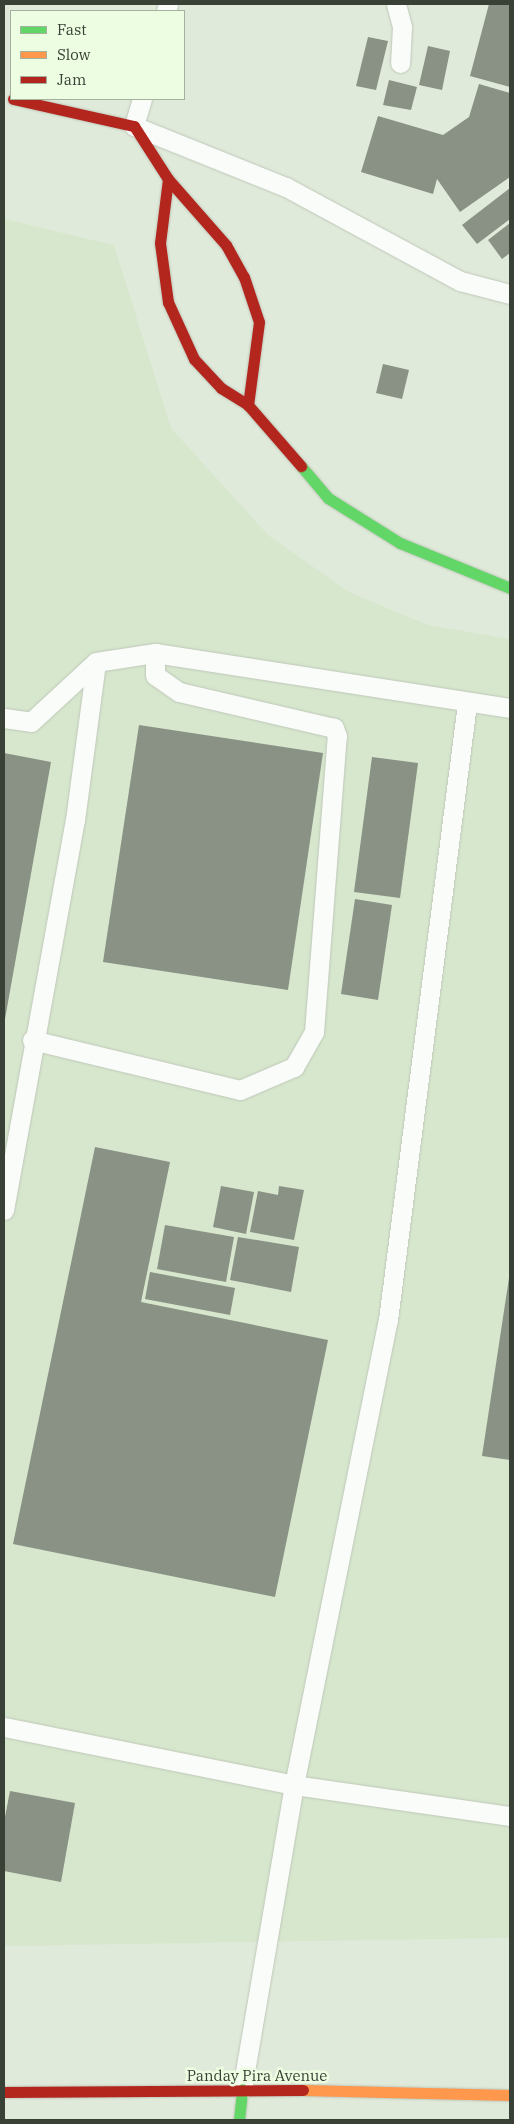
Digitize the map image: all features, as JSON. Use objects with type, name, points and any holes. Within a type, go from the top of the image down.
[{"type":"street","points":[[17,100],[134,126],[168,179],[211,226],[244,277],[259,322],[258,356],[248,405]]},
{"type":"street","points":[[168,179],[160,243],[168,302],[194,358],[220,388],[248,405],[328,498],[400,543],[510,588]]},
{"type":"street","points":[[239,2120],[242,2090]]},
{"type":"street","name":"Panday Pira Avenue","points":[[4,2092],[242,2090],[510,2095]]},
{"type":"lane","points":[[398,4],[400,63]]},
{"type":"lane","points":[[142,100],[134,126],[286,187],[460,281],[510,294]]},
{"type":"lane","points":[[32,1040],[240,1090],[294,1067],[314,1032],[337,736],[334,728],[180,692],[155,675],[155,653]]},
{"type":"lane","points":[[4,718],[31,722],[96,662],[155,653],[467,703],[510,708]]},
{"type":"lane","points":[[4,1210],[32,1040],[75,820],[96,662]]},
{"type":"lane","points":[[242,2090],[294,1785],[388,1320],[467,703]]},
{"type":"lane","points":[[4,1727],[294,1785],[510,1816]]},
{"type":"shaded area","points":[[4,219],[114,245],[171,428],[268,535],[349,592],[428,625],[510,639],[510,1938],[4,1946]]},
{"type":"building","points":[[489,4],[510,4],[510,87],[470,76]]},
{"type":"building","points":[[368,37],[388,41],[376,90],[356,86]]},
{"type":"building","points":[[428,46],[450,51],[442,90],[419,85]]},
{"type":"building","points":[[389,80],[417,87],[411,110],[383,105]]},
{"type":"building","points":[[479,84],[510,93],[510,177],[460,212],[437,179],[433,194],[361,172],[378,116],[443,135],[469,117]]},
{"type":"building","points":[[510,188],[510,219],[477,244],[462,225]]},
{"type":"building","points":[[510,223],[510,253],[502,259],[488,240]]},
{"type":"building","points":[[383,364],[409,370],[402,399],[376,393]]},
{"type":"building","points":[[139,725],[323,753],[288,990],[103,962]]},
{"type":"building","points":[[4,753],[51,762],[5,1019],[4,1019]]},
{"type":"building","points":[[372,757],[418,763],[400,898],[354,892]]},
{"type":"building","points":[[355,899],[392,905],[378,1000],[341,994]]},
{"type":"building","points":[[95,1147],[170,1162],[141,1302],[328,1340],[275,1597],[13,1544]]},
{"type":"building","points":[[221,1186],[254,1192],[246,1234],[213,1227]]},
{"type":"building","points":[[279,1186],[304,1190],[294,1240],[250,1232],[258,1191],[278,1195]]},
{"type":"building","points":[[165,1225],[234,1237],[226,1282],[157,1269]]},
{"type":"building","points":[[238,1237],[299,1247],[291,1292],[230,1280]]},
{"type":"building","points":[[150,1272],[235,1288],[230,1315],[145,1299]]},
{"type":"building","points":[[510,1278],[510,1460],[482,1456]]},
{"type":"building","points":[[10,1791],[75,1803],[61,1882],[4,1871],[4,1822]]},
{"type":"traffic: fast","points":[[301,466],[328,498],[400,543],[510,588]]},
{"type":"traffic: fast","points":[[239,2120],[242,2089]]},
{"type":"traffic: slow","points":[[303,2090],[510,2095]]},
{"type":"traffic: jam","points":[[17,100],[134,126],[168,179],[226,245],[244,277],[259,322],[248,405]]},
{"type":"traffic: jam","points":[[168,179],[160,243],[168,302],[194,359],[221,388],[248,405],[301,466]]},
{"type":"traffic: jam","points":[[4,2092],[303,2090]]}]
